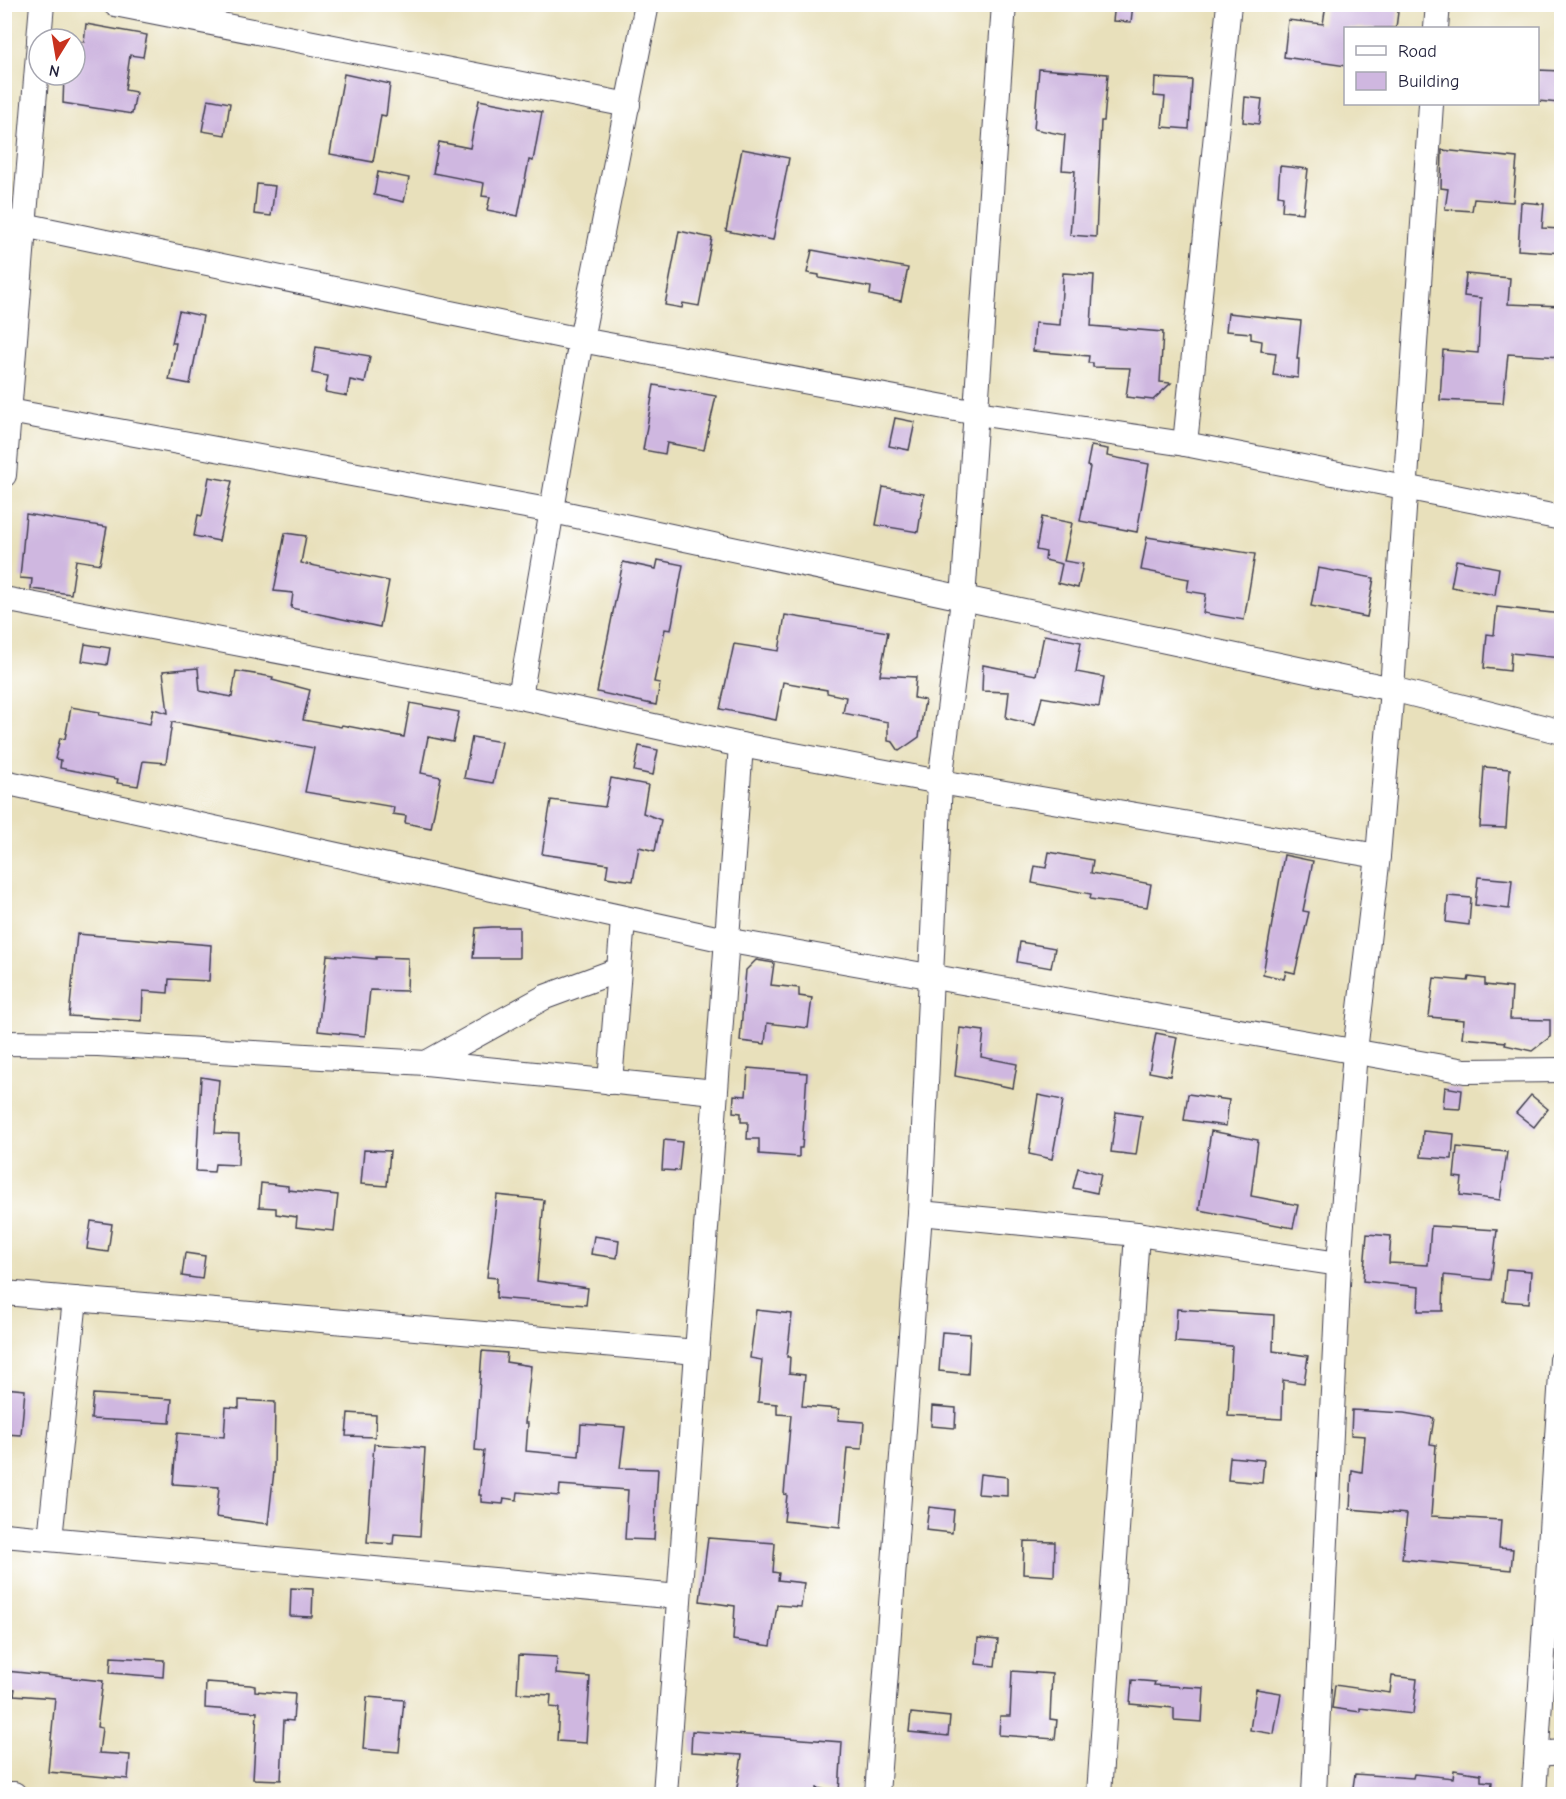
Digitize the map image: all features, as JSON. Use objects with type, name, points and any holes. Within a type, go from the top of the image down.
[{"type":"street","points":[[40,27],[42,4]]},
{"type":"street","points":[[115,4],[628,105]]},
{"type":"street","points":[[520,698],[581,340],[646,4]]},
{"type":"street","points":[[877,1794],[920,1213],[940,782],[963,599],[1004,4]]},
{"type":"street","points":[[1185,444],[1229,4]]},
{"type":"street","points":[[1436,27],[1438,4]]},
{"type":"street","points":[[4,475],[14,223],[33,87]]},
{"type":"street","points":[[1314,1794],[1340,1264],[1354,1051],[1378,856],[1392,689],[1431,105]]},
{"type":"street","points":[[14,223],[581,340],[977,413],[1185,444],[1562,518]]},
{"type":"street","points":[[7,411],[553,511],[1392,689],[1562,732]]},
{"type":"street","points":[[4,599],[520,698],[741,745],[940,782],[1378,856]]},
{"type":"street","points":[[665,1794],[725,940],[741,745]]},
{"type":"street","points":[[4,782],[623,920],[725,940],[1465,1071],[1562,1070]]},
{"type":"street","points":[[610,1082],[623,920]]},
{"type":"street","points":[[426,1063],[546,998],[618,970]]},
{"type":"street","points":[[4,1043],[98,1044],[426,1063],[715,1092]]},
{"type":"street","points":[[920,1213],[1137,1234],[1340,1264]]},
{"type":"street","points":[[1099,1794],[1137,1234]]},
{"type":"street","points":[[4,1293],[697,1352]]},
{"type":"street","points":[[50,1539],[75,1299]]},
{"type":"street","points":[[1534,1794],[1550,1753],[1562,1360]]},
{"type":"street","points":[[4,1535],[679,1597]]},
{"type":"street","points":[[4,1794],[14,1794]]},
{"type":"building","points":[[1115,4],[1133,4],[1131,22],[1113,21]]},
{"type":"building","points":[[1326,4],[1399,4],[1396,27],[1344,27],[1344,66],[1284,57],[1288,20],[1323,24]]},
{"type":"building","points":[[86,24],[147,35],[143,57],[130,55],[125,90],[136,92],[132,114],[63,103],[64,87],[87,87]]},
{"type":"building","points":[[1039,69],[1108,74],[1104,121],[1101,121],[1096,237],[1070,235],[1075,171],[1062,170],[1065,135],[1034,129]]},
{"type":"building","points":[[1539,70],[1561,71],[1559,103],[1539,101]]},
{"type":"building","points":[[344,74],[390,84],[386,116],[381,115],[373,162],[330,154]]},
{"type":"building","points":[[1155,78],[1192,80],[1189,129],[1162,127],[1165,97],[1154,96]]},
{"type":"building","points":[[1245,97],[1262,99],[1259,124],[1243,122]]},
{"type":"building","points":[[208,99],[230,103],[225,135],[202,131]]},
{"type":"building","points":[[479,100],[542,112],[533,161],[529,160],[518,216],[487,210],[490,197],[482,196],[484,183],[433,173],[439,142],[470,148]]},
{"type":"building","points":[[742,149],[789,158],[773,240],[726,231]]},
{"type":"building","points":[[1442,150],[1517,158],[1513,202],[1474,199],[1472,211],[1445,209],[1448,189],[1441,188]]},
{"type":"building","points":[[1280,166],[1308,169],[1303,213],[1282,211],[1283,196],[1278,195]]},
{"type":"building","points":[[378,172],[409,178],[404,202],[374,195]]},
{"type":"building","points":[[257,184],[275,186],[271,216],[254,214]]},
{"type":"building","points":[[1521,202],[1544,204],[1542,228],[1562,229],[1562,253],[1518,250]]},
{"type":"building","points":[[679,231],[712,238],[699,306],[683,303],[682,308],[665,305]]},
{"type":"building","points":[[812,250],[908,268],[901,301],[870,295],[871,287],[819,278],[819,275],[807,273]]},
{"type":"building","points":[[1063,273],[1094,275],[1091,326],[1163,332],[1160,382],[1171,383],[1153,400],[1126,397],[1130,368],[1093,367],[1093,363],[1088,363],[1089,356],[1033,351],[1035,323],[1060,325]]},
{"type":"building","points":[[1466,274],[1510,278],[1508,304],[1562,306],[1562,357],[1508,354],[1503,403],[1440,400],[1443,350],[1478,353],[1481,298],[1464,296]]},
{"type":"building","points":[[179,311],[203,316],[190,384],[169,380],[176,343],[172,343]]},
{"type":"building","points":[[1228,313],[1301,321],[1297,359],[1299,359],[1298,378],[1273,375],[1276,353],[1261,351],[1262,341],[1251,339],[1251,333],[1226,331]]},
{"type":"building","points":[[316,347],[370,356],[365,383],[350,380],[347,396],[325,392],[328,376],[312,373]]},
{"type":"building","points":[[654,385],[716,396],[704,450],[667,443],[665,454],[643,450]]},
{"type":"building","points":[[895,418],[915,422],[909,450],[889,446]]},
{"type":"building","points":[[1091,446],[1108,449],[1107,456],[1149,464],[1137,532],[1080,521],[1090,467],[1087,466]]},
{"type":"building","points":[[209,477],[232,481],[219,541],[194,536],[198,515],[202,516]]},
{"type":"building","points":[[883,487],[924,494],[918,532],[876,525]]},
{"type":"building","points":[[26,514],[107,527],[100,564],[76,560],[71,594],[31,589],[32,579],[20,578]]},
{"type":"building","points":[[1042,517],[1072,523],[1064,561],[1083,564],[1078,588],[1058,583],[1062,564],[1045,560],[1046,552],[1036,550]]},
{"type":"building","points":[[285,533],[306,536],[301,563],[389,581],[380,627],[291,608],[293,593],[274,591]]},
{"type":"building","points":[[1147,537],[1255,554],[1244,620],[1203,613],[1206,594],[1187,591],[1189,579],[1141,570]]},
{"type":"building","points":[[658,560],[683,565],[671,630],[665,629],[654,682],[660,683],[656,705],[597,692],[623,562],[656,569]]},
{"type":"building","points":[[1456,560],[1499,568],[1495,595],[1451,587]]},
{"type":"building","points":[[1318,568],[1374,578],[1367,617],[1311,606]]},
{"type":"building","points":[[1497,607],[1562,614],[1562,658],[1511,653],[1510,671],[1484,668],[1487,634],[1494,635]]},
{"type":"building","points":[[785,615],[888,632],[880,675],[916,677],[914,698],[925,700],[919,737],[899,751],[893,742],[888,741],[888,722],[843,713],[846,697],[827,693],[827,690],[783,682],[776,720],[720,709],[734,644],[779,651]]},
{"type":"building","points":[[1044,635],[1081,642],[1076,672],[1104,677],[1099,707],[1042,697],[1035,725],[1006,718],[1009,692],[982,691],[983,665],[1036,675]]},
{"type":"building","points":[[85,644],[110,648],[107,665],[82,661]]},
{"type":"building","points":[[198,668],[200,691],[232,697],[236,671],[273,677],[272,680],[310,690],[303,720],[341,727],[342,725],[404,737],[410,703],[459,712],[453,742],[428,737],[421,773],[441,777],[431,828],[405,823],[406,816],[393,814],[394,807],[305,792],[314,748],[172,722],[166,763],[143,761],[138,786],[117,783],[118,779],[60,768],[61,760],[55,759],[60,738],[65,739],[71,707],[100,712],[99,715],[150,724],[153,709],[168,713],[163,671]]},
{"type":"building","points":[[472,737],[502,742],[493,783],[464,778]]},
{"type":"building","points":[[639,746],[658,750],[653,775],[634,771]]},
{"type":"building","points":[[1484,767],[1510,769],[1506,828],[1480,827]]},
{"type":"building","points":[[611,778],[648,785],[643,813],[661,820],[655,851],[639,847],[633,881],[606,877],[608,864],[542,854],[551,800],[605,807]]},
{"type":"building","points":[[1049,852],[1093,860],[1091,873],[1151,884],[1147,907],[1090,899],[1091,894],[1032,883],[1035,866],[1046,868]]},
{"type":"building","points":[[1284,855],[1313,861],[1303,911],[1309,912],[1295,973],[1286,971],[1284,979],[1263,974]]},
{"type":"building","points":[[1478,877],[1512,880],[1509,909],[1475,905]]},
{"type":"building","points":[[1448,896],[1471,898],[1469,925],[1446,922]]},
{"type":"building","points":[[519,927],[519,958],[473,958],[476,928]]},
{"type":"building","points":[[77,934],[211,945],[209,981],[169,979],[168,993],[143,991],[142,1021],[69,1016]]},
{"type":"building","points":[[1020,942],[1055,948],[1051,968],[1017,962]]},
{"type":"building","points":[[327,955],[376,959],[376,957],[408,958],[407,991],[370,990],[365,1036],[318,1031]]},
{"type":"building","points":[[756,960],[774,963],[771,985],[799,988],[799,996],[812,998],[808,1028],[767,1023],[765,1044],[740,1041],[746,970]]},
{"type":"building","points":[[1469,977],[1485,979],[1485,985],[1512,988],[1510,1019],[1550,1020],[1550,1037],[1532,1051],[1505,1045],[1506,1042],[1462,1038],[1464,1020],[1429,1017],[1434,978],[1468,981]]},
{"type":"building","points":[[960,1028],[984,1031],[981,1057],[1017,1064],[1013,1088],[955,1076]]},
{"type":"building","points":[[1156,1033],[1177,1037],[1170,1076],[1149,1072]]},
{"type":"building","points":[[748,1068],[807,1073],[802,1148],[799,1148],[799,1157],[759,1154],[759,1139],[747,1139],[748,1122],[741,1122],[741,1113],[733,1112],[734,1095],[746,1096]]},
{"type":"building","points":[[201,1077],[219,1080],[215,1133],[239,1134],[238,1165],[215,1164],[214,1172],[196,1171]]},
{"type":"building","points":[[1445,1087],[1462,1090],[1460,1109],[1443,1108]]},
{"type":"building","points":[[1188,1094],[1229,1100],[1226,1126],[1184,1120]]},
{"type":"building","points":[[1038,1095],[1063,1100],[1052,1159],[1029,1154]]},
{"type":"building","points":[[1531,1095],[1548,1109],[1534,1127],[1516,1113]]},
{"type":"building","points":[[1116,1112],[1142,1116],[1136,1155],[1111,1152]]},
{"type":"building","points":[[1211,1131],[1258,1140],[1251,1196],[1298,1205],[1293,1228],[1199,1210]]},
{"type":"building","points":[[1423,1131],[1454,1134],[1452,1159],[1421,1157]]},
{"type":"building","points":[[664,1140],[682,1142],[679,1171],[662,1170]]},
{"type":"building","points":[[1457,1147],[1507,1152],[1500,1200],[1460,1195],[1462,1178],[1454,1177]]},
{"type":"building","points":[[364,1150],[390,1151],[387,1186],[361,1184]]},
{"type":"building","points":[[1078,1168],[1101,1174],[1097,1193],[1073,1188]]},
{"type":"building","points":[[261,1183],[288,1186],[288,1190],[338,1195],[334,1231],[296,1227],[297,1217],[276,1214],[276,1208],[259,1207]]},
{"type":"building","points":[[497,1195],[544,1200],[537,1281],[588,1288],[586,1305],[496,1298],[497,1278],[487,1277]]},
{"type":"building","points":[[91,1221],[112,1224],[108,1252],[87,1249]]},
{"type":"building","points":[[1431,1226],[1497,1230],[1491,1280],[1444,1275],[1443,1311],[1418,1311],[1419,1287],[1363,1281],[1367,1234],[1391,1236],[1389,1263],[1428,1265]]},
{"type":"building","points":[[594,1236],[619,1240],[617,1258],[591,1254]]},
{"type":"building","points":[[185,1253],[205,1256],[202,1279],[182,1276]]},
{"type":"building","points":[[1506,1269],[1531,1271],[1529,1303],[1503,1301]]},
{"type":"building","points":[[1177,1309],[1274,1315],[1273,1351],[1308,1356],[1304,1383],[1283,1380],[1282,1419],[1228,1416],[1232,1346],[1175,1342]]},
{"type":"building","points":[[756,1310],[792,1314],[787,1357],[790,1357],[789,1373],[805,1375],[802,1406],[839,1409],[838,1420],[864,1422],[862,1449],[847,1448],[840,1527],[784,1521],[791,1415],[777,1414],[777,1404],[758,1402],[762,1360],[750,1358]]},
{"type":"building","points":[[942,1332],[970,1334],[968,1374],[939,1371]]},
{"type":"building","points":[[482,1351],[507,1353],[506,1362],[531,1366],[525,1423],[528,1423],[526,1451],[579,1456],[581,1424],[625,1427],[620,1468],[658,1469],[654,1540],[625,1539],[628,1490],[560,1485],[559,1496],[518,1492],[517,1500],[504,1498],[503,1504],[481,1502],[481,1495],[479,1495],[484,1451],[475,1450]]},
{"type":"building","points":[[4,1388],[25,1390],[21,1435],[4,1434]]},
{"type":"building","points":[[93,1394],[172,1399],[170,1423],[91,1419]]},
{"type":"building","points":[[239,1400],[275,1402],[274,1471],[268,1524],[216,1517],[219,1487],[173,1484],[177,1433],[224,1437],[226,1407],[239,1408]]},
{"type":"building","points":[[932,1406],[956,1408],[955,1428],[931,1426]]},
{"type":"building","points":[[1352,1410],[1404,1413],[1434,1418],[1430,1444],[1436,1445],[1431,1516],[1501,1520],[1499,1548],[1513,1549],[1511,1570],[1402,1559],[1407,1514],[1350,1509],[1352,1470],[1362,1472],[1365,1436],[1351,1435]]},
{"type":"building","points":[[348,1413],[376,1415],[375,1437],[346,1436]]},
{"type":"building","points":[[374,1444],[425,1448],[420,1536],[394,1534],[393,1544],[367,1542]]},
{"type":"building","points":[[1230,1457],[1264,1460],[1262,1483],[1228,1480]]},
{"type":"building","points":[[980,1474],[1007,1477],[1007,1496],[978,1494]]},
{"type":"building","points":[[929,1507],[954,1510],[952,1533],[926,1530]]},
{"type":"building","points":[[708,1538],[775,1543],[773,1572],[779,1573],[778,1580],[804,1583],[801,1607],[777,1605],[771,1646],[733,1640],[735,1606],[700,1601]]},
{"type":"building","points":[[1024,1541],[1055,1542],[1054,1576],[1023,1574]]},
{"type":"building","points":[[291,1588],[313,1589],[312,1617],[290,1616]]},
{"type":"building","points":[[978,1638],[998,1640],[995,1666],[976,1664]]},
{"type":"building","points":[[519,1655],[557,1657],[556,1674],[590,1677],[586,1743],[557,1741],[559,1708],[550,1707],[551,1695],[517,1693]]},
{"type":"building","points":[[111,1657],[164,1660],[163,1677],[110,1673]]},
{"type":"building","points":[[6,1671],[103,1681],[97,1727],[102,1728],[99,1753],[130,1755],[128,1779],[48,1772],[55,1698],[14,1695],[15,1689],[5,1688]]},
{"type":"building","points":[[1012,1671],[1052,1674],[1050,1719],[1057,1720],[1055,1739],[999,1735],[1000,1716],[1010,1716]]},
{"type":"building","points":[[1392,1676],[1417,1679],[1413,1714],[1360,1708],[1360,1712],[1332,1708],[1335,1685],[1390,1693]]},
{"type":"building","points":[[1132,1680],[1155,1682],[1154,1685],[1204,1688],[1202,1722],[1174,1720],[1174,1708],[1130,1704]]},
{"type":"building","points":[[206,1682],[250,1685],[255,1686],[255,1691],[295,1694],[293,1721],[284,1720],[281,1780],[253,1779],[257,1712],[205,1708]]},
{"type":"building","points":[[1256,1689],[1281,1693],[1274,1734],[1250,1730]]},
{"type":"building","points":[[367,1697],[404,1700],[399,1752],[363,1749]]},
{"type":"building","points":[[911,1713],[950,1717],[948,1736],[909,1732]]},
{"type":"building","points":[[692,1731],[842,1742],[839,1793],[817,1788],[816,1794],[736,1794],[742,1755],[691,1752]]},
{"type":"building","points":[[1454,1770],[1481,1774],[1481,1781],[1492,1782],[1491,1794],[1352,1794],[1355,1774],[1413,1778],[1414,1774],[1453,1778]]}]
